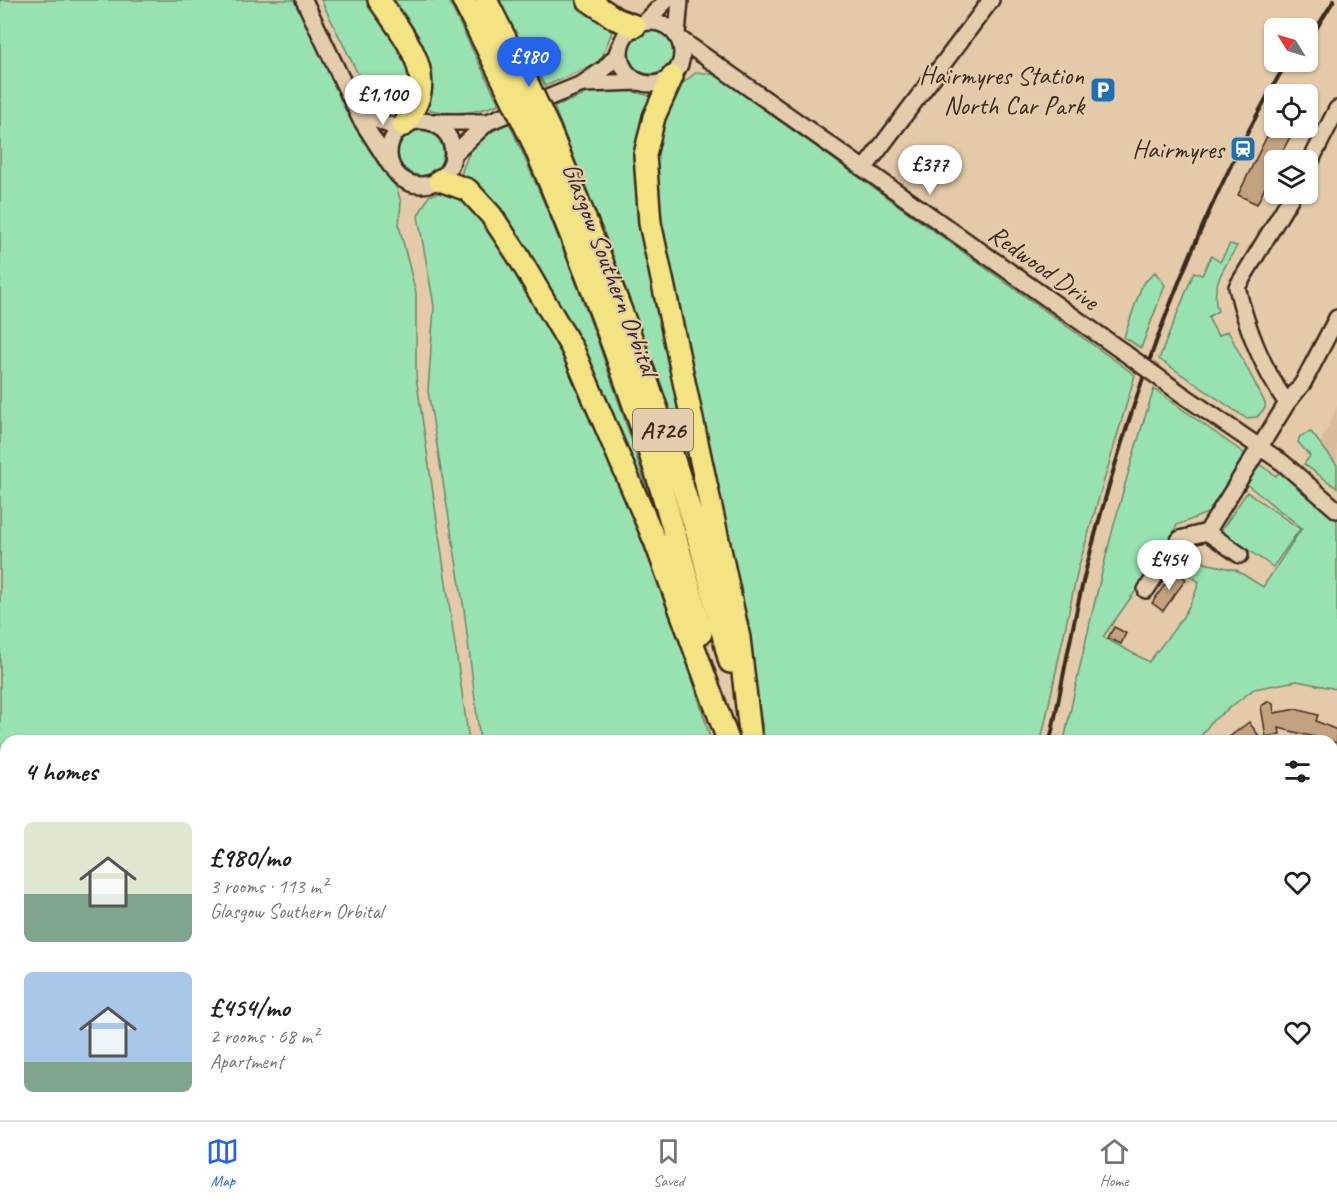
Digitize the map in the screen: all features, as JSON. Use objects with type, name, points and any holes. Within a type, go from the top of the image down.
[{"type":"highway","points":[[379,0],[414,56],[418,68],[420,91],[402,127]]},
{"type":"highway","name":"Glasgow Southern Orbital","points":[[463,0],[515,81]]},
{"type":"highway","name":"Glasgow Southern Orbital","points":[[486,0],[515,81],[618,300],[689,507],[749,735]]},
{"type":"highway","points":[[588,0],[616,19],[640,24]]},
{"type":"highway","name":"A726","points":[[675,73],[654,117],[645,155],[650,223],[739,638],[750,735]]},
{"type":"highway","name":"Glasgow Southern Orbital","points":[[540,133],[666,505],[726,735]]},
{"type":"highway","name":"A726","points":[[440,180],[468,190],[491,215],[518,254],[573,350],[655,541],[726,735]]},
{"type":"street","points":[[304,0],[368,134],[392,167],[408,183],[427,185],[440,180],[450,169],[454,154],[448,134],[431,122]]},
{"type":"street","points":[[454,154],[488,122],[582,84],[604,69],[616,56],[624,37],[667,0]]},
{"type":"street","points":[[675,73],[683,50],[678,37],[680,0]]},
{"type":"street","points":[[864,169],[991,0]]},
{"type":"street","points":[[640,24],[662,23],[678,37]]},
{"type":"street","name":"Redwood Drive","points":[[678,37],[718,68],[1283,463],[1337,510]]},
{"type":"street","points":[[620,46],[622,65],[627,74],[639,82]]},
{"type":"street","points":[[582,84],[639,82],[654,84],[675,73],[703,64],[718,68]]},
{"type":"street","points":[[351,97],[372,118],[402,127],[421,120],[488,122]]},
{"type":"street","points":[[1316,150],[1337,108]]},
{"type":"street","points":[[392,167],[389,148],[402,127]]},
{"type":"street","points":[[1287,204],[1237,287],[1243,311],[1258,349],[1287,403]]},
{"type":"street","points":[[1146,590],[1180,539],[1207,532],[1287,403],[1303,383],[1337,318]]},
{"type":"street","points":[[1207,532],[1240,555]]},
{"type":"shaded area","points":[[1337,407],[1337,465],[1321,442]]},
{"type":"green space","points":[[0,0],[297,0],[381,164],[397,189],[401,202],[399,226],[416,293],[416,376],[468,735],[0,735]]},
{"type":"green space","points":[[321,0],[367,0],[407,55],[413,72],[409,100],[405,99],[397,111],[388,113],[373,104]]},
{"type":"green space","points":[[387,0],[448,0],[499,104],[462,113],[423,108]]},
{"type":"green space","points":[[495,0],[578,0],[610,26],[609,30],[612,32],[601,59],[589,67],[545,86]]},
{"type":"green space","points":[[651,28],[667,35],[674,51],[667,67],[651,74],[635,67],[628,51],[635,35]]},
{"type":"green space","points":[[697,72],[716,75],[1135,375],[1078,569],[1042,735],[764,735],[716,476],[663,244],[654,189],[656,142],[680,85]]},
{"type":"green space","points":[[596,90],[627,90],[654,97],[643,137],[720,574],[641,339],[554,107]]},
{"type":"green space","points":[[509,123],[556,232],[598,341],[670,565],[615,430],[474,184],[461,175],[468,155],[477,142]]},
{"type":"green space","points":[[420,130],[436,137],[443,153],[436,169],[420,176],[404,169],[397,153],[404,137]]},
{"type":"green space","points":[[452,188],[498,241],[537,305],[599,438],[645,550],[674,626],[709,735],[479,735],[464,609],[428,391],[434,306],[418,216],[429,196]]},
{"type":"green space","points":[[1230,244],[1237,246],[1223,269],[1217,285],[1215,293],[1218,311],[1208,317],[1218,336],[1228,331],[1265,403],[1265,408],[1257,417],[1246,418],[1159,359],[1194,272],[1202,275],[1211,256],[1220,262]]},
{"type":"green space","points":[[1155,272],[1165,285],[1141,348],[1124,337],[1142,285]]},
{"type":"green space","points":[[1154,389],[1276,476],[1279,472],[1337,521],[1337,689],[1297,681],[1254,689],[1211,722],[1202,735],[1065,735],[1083,652],[1127,476]],"holes":[[[1236,476],[1302,528],[1263,587],[1236,570],[1205,563],[1196,547],[1181,548],[1172,562],[1199,582],[1184,615],[1149,662],[1103,637],[1168,545],[1177,525],[1210,512]]]},
{"type":"green space","points":[[1311,432],[1337,465],[1337,488],[1304,464],[1310,456],[1298,442],[1300,436]]},
{"type":"green space","points":[[1247,492],[1300,529],[1273,567],[1221,531]]},
{"type":"building","points":[[1266,138],[1289,138],[1283,150],[1264,150],[1264,190],[1257,204],[1238,195]]},
{"type":"building","points":[[1174,571],[1186,579],[1163,611],[1152,603]]},
{"type":"building","points":[[1114,627],[1126,633],[1121,644],[1108,638]]},
{"type":"building","points":[[1269,701],[1273,704],[1274,713],[1296,709],[1318,715],[1316,721],[1337,730],[1337,735],[1306,735],[1279,728],[1280,734],[1266,735],[1261,706]]},
{"type":"building","points":[[1249,722],[1258,735],[1232,735]]},
{"type":"railway","points":[[1318,26],[1334,0]]},
{"type":"railway","points":[[1051,735],[1091,550],[1128,423],[1149,361],[1197,238],[1225,178],[1281,72]]},
{"type":"place","name":"Hairmyres Station North Car Park","points":[[1103,90]]},
{"type":"place","name":"Hairmyres","points":[[1243,149]]}]
